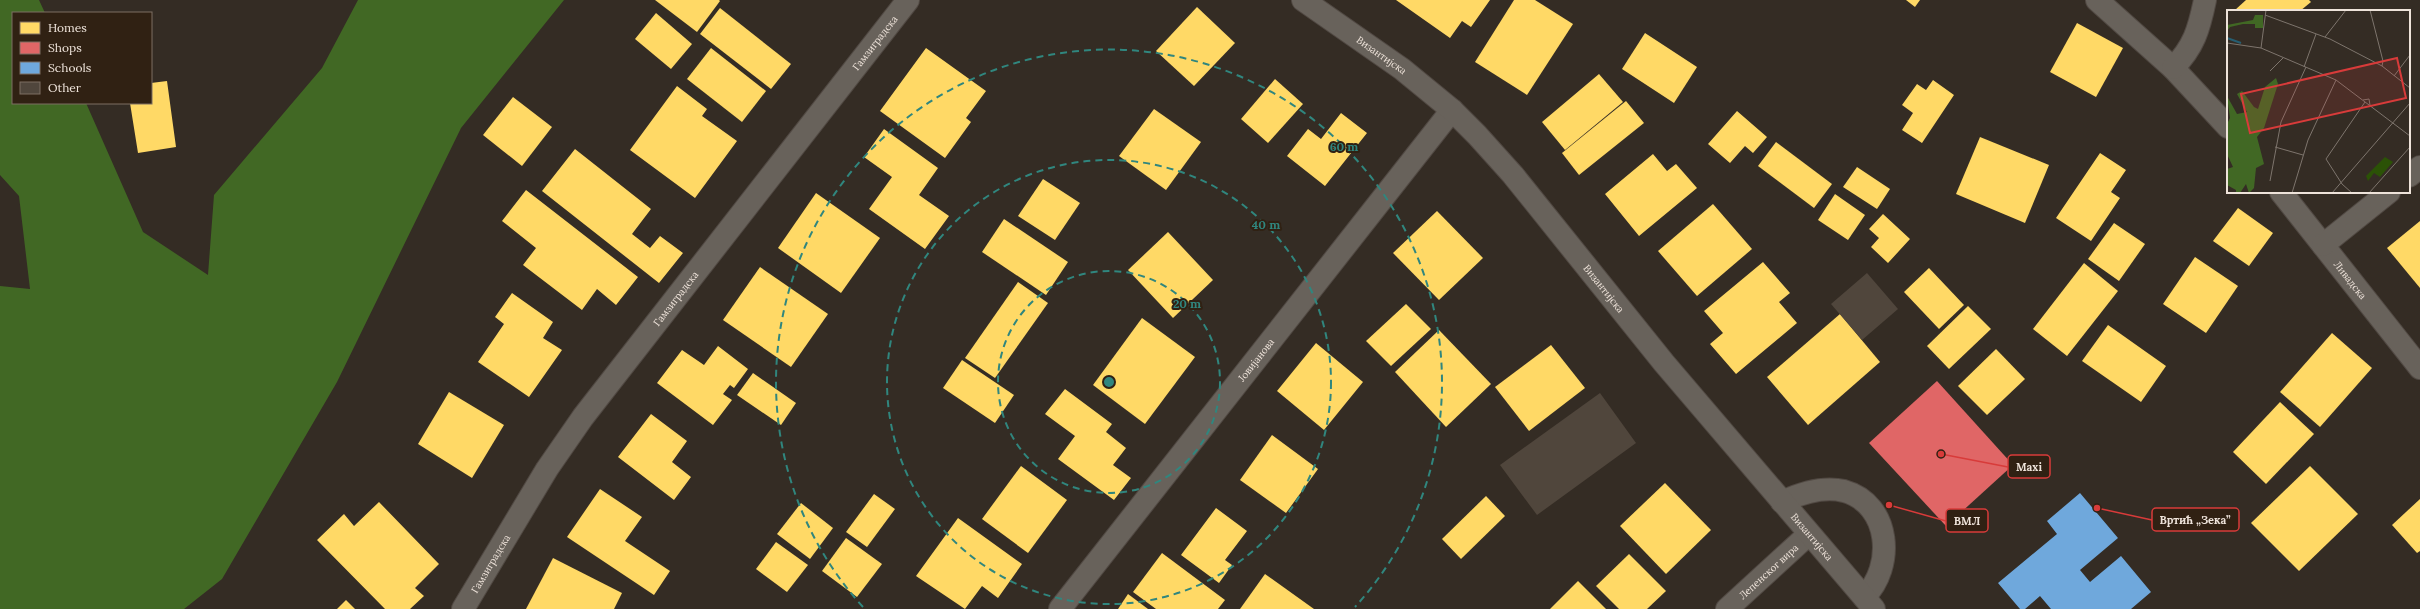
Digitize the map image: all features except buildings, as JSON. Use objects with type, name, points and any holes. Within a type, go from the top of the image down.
[{"type":"street","name":"Гамзиградска","points":[[463,609],[546,470],[583,417],[908,0]]},
{"type":"street","name":"Византијска","points":[[1303,0],[1402,69],[1452,110],[1513,175],[1664,363],[1869,603]]},
{"type":"street","points":[[2097,0],[2172,68],[2227,126]]},
{"type":"street","points":[[2172,68],[2187,54],[2195,39],[2205,0]]},
{"type":"street","name":"Јовијанова","points":[[1060,609],[1452,110]]},
{"type":"street","points":[[2410,175],[2420,167]]},
{"type":"street","name":"Ливадска","points":[[2282,193],[2420,368]]},
{"type":"street","points":[[2323,245],[2388,193]]},
{"type":"street","points":[[1782,502],[1811,491],[1828,489],[1845,492],[1860,498],[1871,510],[1879,524],[1882,535],[1884,560],[1869,603]]},
{"type":"street","name":"Лепенског вира","points":[[1727,609],[1809,534]]},
{"type":"green space","points":[[0,0],[39,0],[45,12],[12,12],[12,104],[86,104],[143,232],[208,275],[214,195],[322,68],[358,0],[564,0],[461,128],[337,382],[222,579],[184,609],[0,609],[0,286],[30,289],[19,196],[0,175]]},
{"type":"place","name":"Maxi","points":[[1941,454]]},
{"type":"place","name":"ВМЛ","points":[[1889,505]]},
{"type":"place","name":"Вртић „Зека”","points":[[2097,508]]}]
